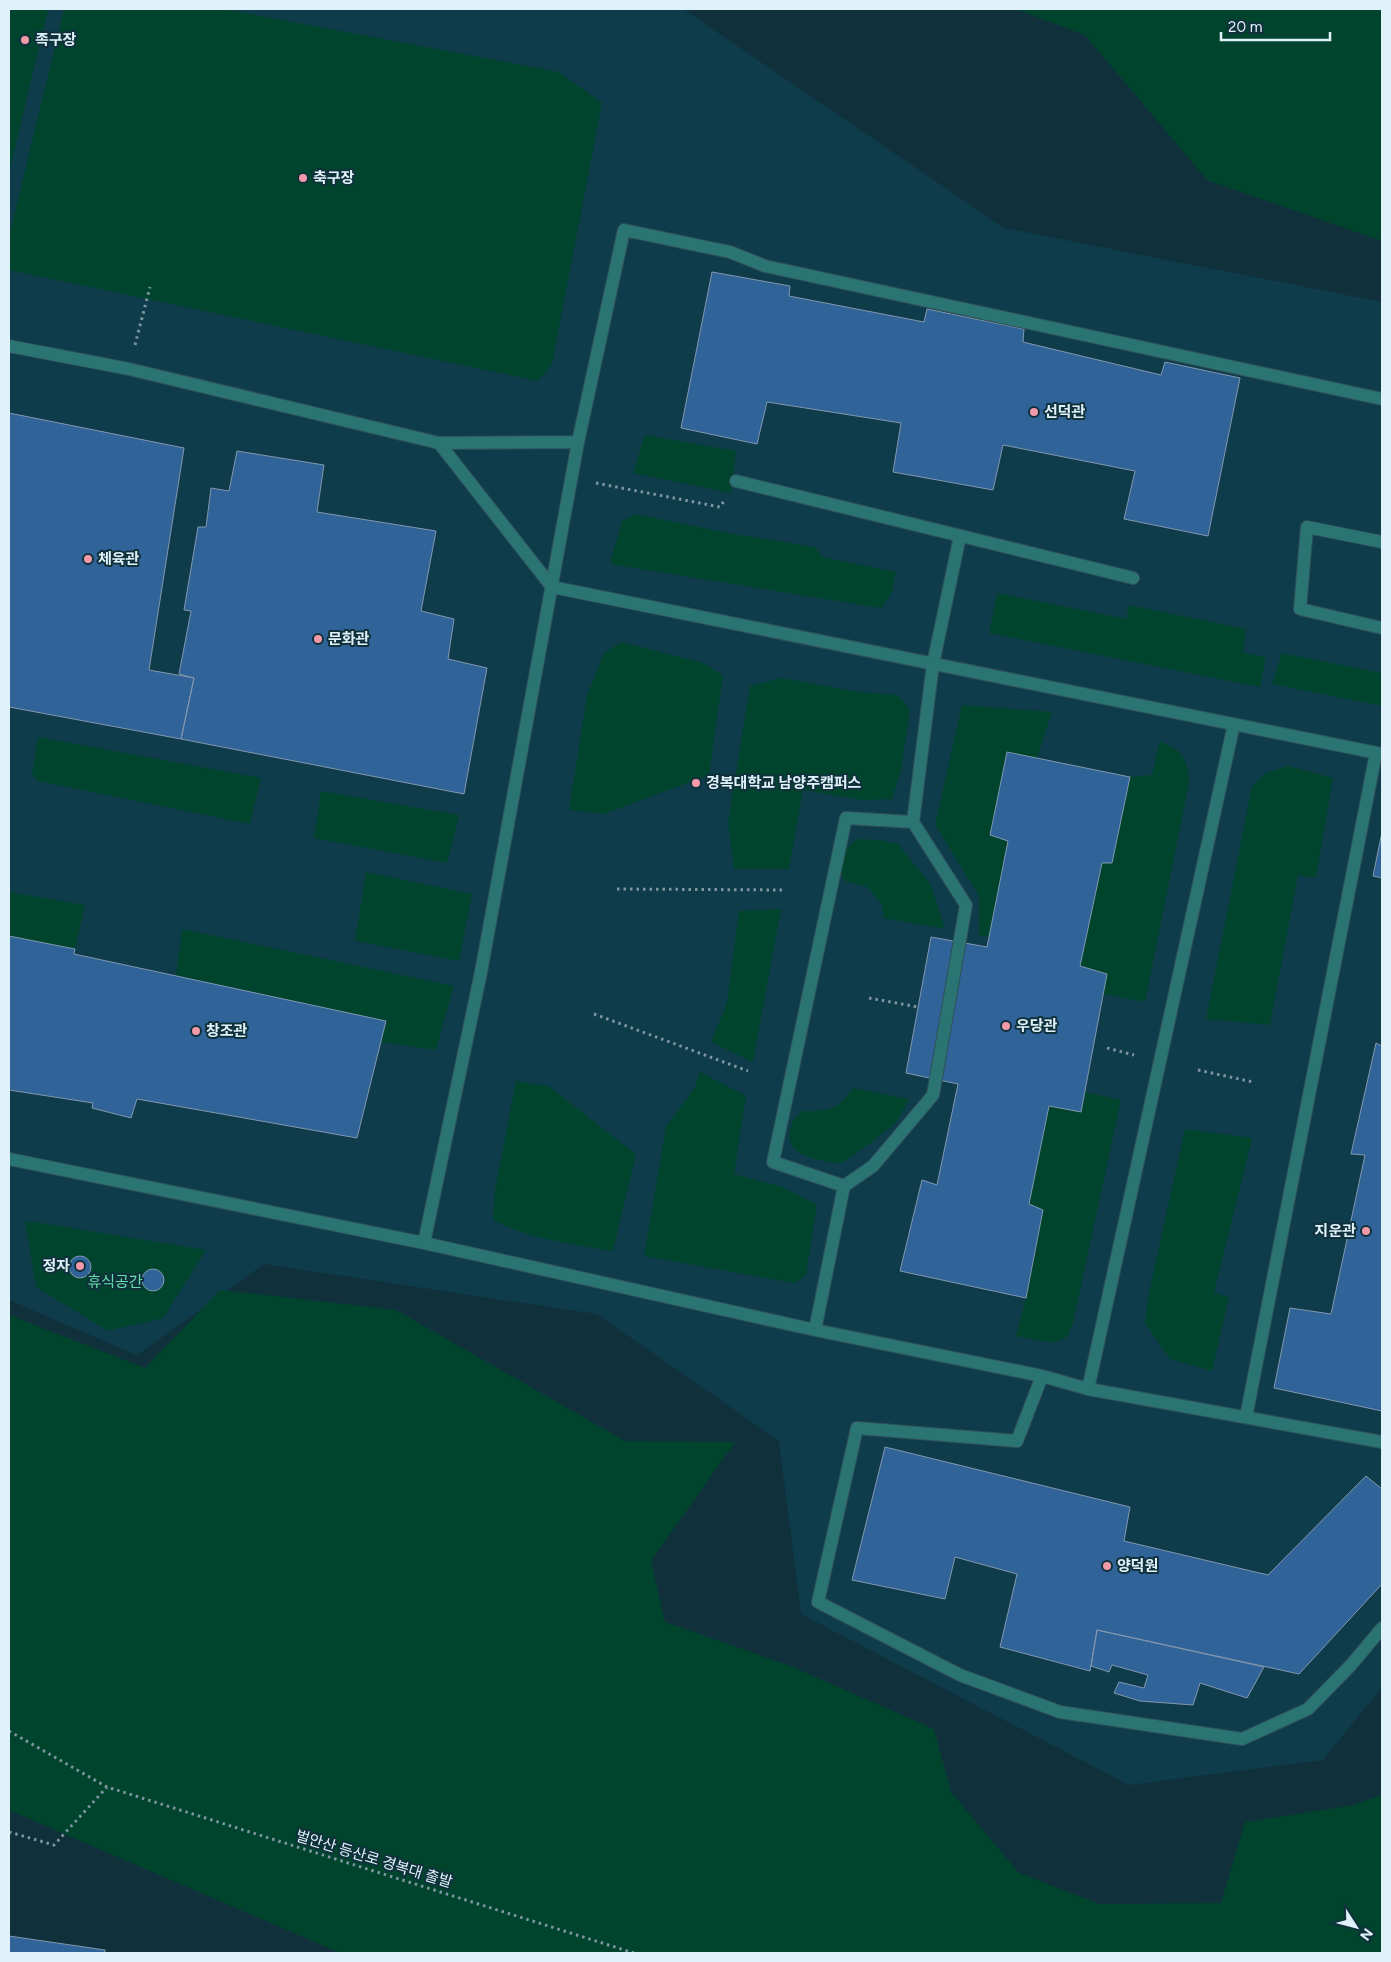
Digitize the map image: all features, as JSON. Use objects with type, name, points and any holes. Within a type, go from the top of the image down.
[{"type":"lane","points":[[424,1243],[481,972],[578,442],[624,230],[730,252],[765,266],[1382,399]]},
{"type":"lane","points":[[9,346],[129,369],[439,443],[578,442]]},
{"type":"lane","points":[[439,443],[552,587],[1379,754],[1246,1417]]},
{"type":"lane","points":[[736,481],[1133,578]]},
{"type":"lane","points":[[1382,542],[1307,527],[1300,608],[1382,628]]},
{"type":"lane","points":[[814,1330],[844,1186],[873,1166],[933,1096],[966,905],[913,822],[933,664],[960,536]]},
{"type":"lane","points":[[1088,1389],[1234,724]]},
{"type":"lane","points":[[844,1186],[773,1162],[846,818],[913,822]]},
{"type":"lane","points":[[9,1158],[424,1243],[814,1330],[1042,1376],[1088,1389],[1382,1442]]},
{"type":"lane","points":[[1042,1376],[1016,1441],[857,1428],[818,1602],[960,1675],[1060,1712],[1242,1739],[1308,1709],[1351,1665],[1382,1628]]},
{"type":"path","points":[[129,369],[150,287]]},
{"type":"path","points":[[571,478],[720,507],[736,481]]},
{"type":"path","points":[[617,889],[784,890]]},
{"type":"path","points":[[869,998],[918,1006]]},
{"type":"path","points":[[594,1014],[748,1071]]},
{"type":"path","points":[[1107,1048],[1134,1055]]},
{"type":"path","points":[[1198,1070],[1253,1082]]},
{"type":"path","name":"벌안산 등산로 경복대 출발","points":[[9,1731],[107,1787],[634,1953]]},
{"type":"path","points":[[9,1832],[54,1845],[107,1787]]},
{"type":"shaded area","name":"경복대학교 남양주캠퍼스","points":[[9,9],[683,9],[1004,228],[1382,302],[1382,1687],[1323,1760],[1129,1785],[801,1614],[779,1441],[597,1314],[264,1264],[137,1355],[9,1300]]},
{"type":"green space","name":"족구장","points":[[9,9],[48,10],[9,173]]},
{"type":"green space","name":"축구장","points":[[64,9],[223,9],[559,72],[602,103],[552,364],[538,381],[9,270],[9,237]]},
{"type":"green space","points":[[1015,9],[1382,9],[1382,241],[1207,180],[1085,35]]},
{"type":"green space","points":[[645,435],[736,451],[731,493],[633,473]]},
{"type":"green space","points":[[636,514],[728,533],[815,547],[822,557],[896,572],[892,592],[881,608],[610,564],[622,521]]},
{"type":"green space","points":[[997,593],[1126,619],[1129,605],[1246,629],[1243,653],[1266,657],[1260,687],[989,633]]},
{"type":"green space","points":[[622,642],[706,664],[723,676],[709,775],[604,814],[569,810],[587,696],[604,653]]},
{"type":"green space","points":[[1282,653],[1382,673],[1382,706],[1272,684]]},
{"type":"green space","points":[[782,678],[859,692],[897,695],[910,709],[901,771],[892,799],[862,800],[803,790],[789,869],[734,869],[728,823],[750,686]]},
{"type":"green space","points":[[962,705],[1052,712],[1037,758],[1007,752],[990,835],[1008,841],[989,937],[979,935],[979,896],[935,825]]},
{"type":"green space","points":[[38,737],[261,778],[250,824],[38,781],[32,775]]},
{"type":"green space","points":[[1160,741],[1183,756],[1187,767],[1189,783],[1145,1002],[1103,994],[1107,974],[1080,966],[1102,863],[1112,863],[1130,777],[1152,775]]},
{"type":"green space","points":[[1288,766],[1333,778],[1316,878],[1298,875],[1270,1025],[1206,1019],[1252,786],[1266,773]]},
{"type":"green space","points":[[321,791],[459,815],[447,863],[314,838]]},
{"type":"green space","points":[[856,839],[880,840],[898,844],[931,885],[945,929],[884,918],[882,905],[867,887],[845,881],[840,868],[841,858],[846,849]]},
{"type":"green space","points":[[366,872],[472,894],[459,961],[355,941]]},
{"type":"green space","points":[[9,892],[85,905],[75,949],[9,936]]},
{"type":"green space","points":[[781,909],[753,1062],[711,1042],[727,1003],[739,911]]},
{"type":"green space","points":[[182,929],[454,986],[436,1050],[381,1042],[386,1021],[176,975]]},
{"type":"green space","points":[[700,1072],[746,1096],[734,1174],[783,1187],[817,1205],[806,1275],[794,1283],[644,1256],[666,1127],[695,1087]]},
{"type":"green space","points":[[516,1081],[548,1086],[636,1154],[613,1251],[534,1236],[505,1226],[493,1219],[495,1190]]},
{"type":"green space","points":[[853,1088],[909,1099],[896,1123],[840,1164],[806,1156],[793,1147],[790,1140],[790,1131],[795,1118],[802,1111],[819,1111],[831,1108],[842,1101]]},
{"type":"green space","points":[[1085,1092],[1121,1100],[1073,1323],[1067,1337],[1052,1343],[1016,1336],[1026,1298],[1043,1210],[1029,1204],[1049,1106],[1081,1112]]},
{"type":"green space","points":[[1185,1129],[1252,1138],[1214,1293],[1229,1297],[1212,1371],[1170,1359],[1145,1323],[1148,1297]]},
{"type":"green space","name":"휴식공간","points":[[25,1221],[206,1250],[163,1318],[108,1331],[36,1287]]},
{"type":"green space","points":[[220,1290],[396,1310],[625,1441],[735,1442],[651,1561],[665,1622],[788,1665],[934,1729],[951,1792],[1019,1873],[1100,1904],[1221,1903],[1245,1822],[1349,1806],[1382,1795],[1382,1953],[340,1953],[9,1810],[9,1315],[145,1368]]},
{"type":"building","name":"선덕관","points":[[712,272],[790,286],[789,296],[924,322],[927,309],[1024,329],[1023,342],[1161,375],[1165,362],[1240,378],[1208,536],[1124,519],[1135,471],[1003,445],[993,490],[893,472],[901,423],[767,402],[757,444],[681,428]]},
{"type":"building","name":"체육관","points":[[9,413],[184,448],[149,670],[194,678],[181,739],[9,707]]},
{"type":"building","name":"문화관","points":[[237,451],[324,465],[317,512],[436,531],[421,611],[454,619],[448,659],[487,668],[464,794],[181,739],[194,678],[179,674],[191,611],[184,610],[198,527],[206,527],[211,488],[229,491]]},
{"type":"building","name":"우당관","points":[[1007,752],[1130,777],[1112,863],[1102,863],[1080,966],[1107,974],[1081,1112],[1049,1106],[1029,1204],[1043,1210],[1026,1298],[900,1271],[922,1180],[937,1185],[958,1084],[906,1073],[931,937],[987,947],[1008,841],[990,835]]},
{"type":"building","points":[[1382,832],[1382,878],[1373,876]]},
{"type":"building","name":"창조관","points":[[9,936],[75,949],[74,954],[386,1021],[357,1138],[137,1099],[131,1118],[92,1108],[93,1103],[9,1090]]},
{"type":"building","name":"지운관","points":[[1376,1043],[1382,1046],[1382,1411],[1274,1388],[1290,1308],[1331,1314],[1365,1155],[1351,1154]]},
{"type":"building","name":"정자","points":[[80,1256],[88,1259],[91,1267],[88,1275],[80,1278],[72,1275],[69,1267],[72,1259]]},
{"type":"building","points":[[153,1269],[161,1272],[164,1280],[161,1288],[153,1291],[145,1288],[142,1280],[145,1272]]},
{"type":"building","name":"양덕원","points":[[885,1447],[1130,1507],[1124,1541],[1268,1575],[1366,1476],[1382,1489],[1382,1584],[1299,1674],[1097,1630],[1090,1671],[1000,1647],[1017,1574],[955,1557],[945,1599],[852,1580]]},
{"type":"building","points":[[1097,1630],[1264,1667],[1247,1698],[1200,1683],[1193,1705],[1140,1701],[1114,1693],[1119,1682],[1144,1688],[1148,1675],[1112,1665],[1109,1672],[1091,1666]]},
{"type":"building","points":[[9,1936],[105,1950],[105,1953],[9,1953]]},
{"type":"place","name":"족구장","points":[[25,40]]},
{"type":"place","name":"축구장","points":[[303,178]]},
{"type":"place","name":"선덕관","points":[[1034,412]]},
{"type":"place","name":"체육관","points":[[88,559]]},
{"type":"place","name":"문화관","points":[[318,639]]},
{"type":"place","name":"경복대학교 남양주캠퍼스","points":[[696,783]]},
{"type":"place","name":"우당관","points":[[1006,1026]]},
{"type":"place","name":"창조관","points":[[196,1031]]},
{"type":"place","name":"지운관","points":[[1366,1231]]},
{"type":"place","name":"정자","points":[[80,1266]]},
{"type":"place","name":"양덕원","points":[[1107,1566]]}]
